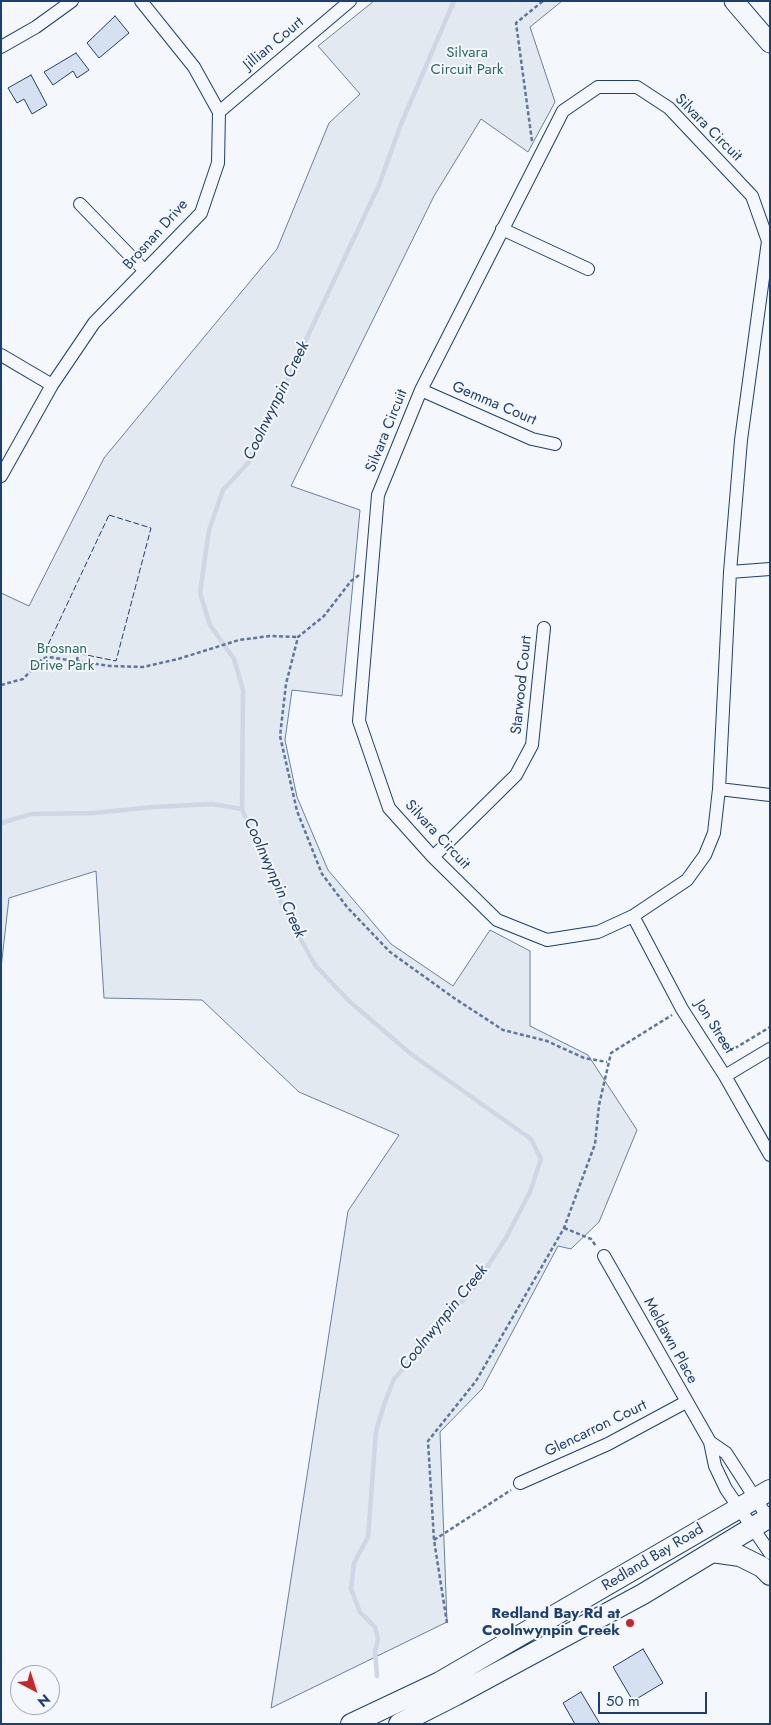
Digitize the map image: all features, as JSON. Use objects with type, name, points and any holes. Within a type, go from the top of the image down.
[{"type":"main road","points":[[734,1],[770,43]]},
{"type":"main road","name":"Redland Bay Road","points":[[350,1724],[440,1682],[755,1499]]},
{"type":"main road","name":"Redland Bay Road","points":[[399,1724],[456,1696],[620,1607],[765,1520]]},
{"type":"main road","points":[[712,1552],[740,1556],[762,1567],[770,1575]]},
{"type":"street","points":[[1,47],[36,27],[72,1]]},
{"type":"street","name":"Brosnan Drive","points":[[1,476],[52,385],[94,323],[201,213],[218,163],[218,112],[194,67],[141,1]]},
{"type":"street","name":"Jillian Court","points":[[218,112],[350,1]]},
{"type":"street","name":"Silvara Circuit","points":[[598,87],[637,87],[669,108],[752,196],[768,241],[765,303],[740,440],[730,572],[719,789],[714,833],[705,855],[687,880],[632,916],[598,932],[547,940],[497,920],[434,857],[389,808],[359,721],[378,495],[421,390],[535,166],[563,111],[598,87]]},
{"type":"street","points":[[80,204],[145,271]]},
{"type":"street","points":[[502,229],[588,269]]},
{"type":"street","points":[[1,355],[52,385]]},
{"type":"street","name":"Gemma Court","points":[[421,390],[532,438],[555,444]]},
{"type":"street","points":[[730,572],[770,569]]},
{"type":"street","name":"Starwood Court","points":[[434,857],[516,775],[532,745],[544,628]]},
{"type":"street","points":[[719,789],[770,795]]},
{"type":"street","name":"Jon Street","points":[[632,916],[682,1009],[725,1076],[770,1155]]},
{"type":"street","points":[[725,1076],[770,1049]]},
{"type":"street","name":"Meldawn Place","points":[[604,1256],[710,1442],[715,1466],[726,1489],[755,1499]]},
{"type":"street","name":"Glencarron Court","points":[[520,1483],[608,1444],[686,1402]]},
{"type":"street","name":"Meldawn Place","points":[[710,1442],[726,1453],[755,1499]]},
{"type":"street","points":[[755,1499],[765,1520]]},
{"type":"street","points":[[755,1499],[765,1520],[770,1553]]},
{"type":"path","points":[[535,166],[516,23],[543,1]]},
{"type":"path","points":[[372,572],[361,574],[351,581],[324,616],[298,637],[286,684],[280,736],[297,811],[322,874],[346,907],[390,952],[503,1030],[547,1041],[584,1058],[607,1062]]},
{"type":"path","points":[[1,685],[23,679],[48,657],[110,666],[142,667],[178,659],[214,646],[239,640],[270,636],[298,637]]},
{"type":"path","points":[[77,661],[78,654]]},
{"type":"path","points":[[447,1623],[434,1540],[428,1442],[476,1382],[564,1228],[595,1144],[599,1105],[607,1062],[611,1053],[682,1009]]},
{"type":"path","points":[[733,1049],[770,1027]]},
{"type":"path","points":[[718,1045],[733,1049],[735,1052]]},
{"type":"path","points":[[564,1228],[592,1239],[604,1256]]},
{"type":"path","points":[[434,1540],[507,1494],[520,1483]]},
{"type":"green space","points":[[374,1],[562,1],[530,27],[555,102],[528,152],[481,119],[434,196],[291,486],[360,510],[342,696],[292,690],[285,740],[297,797],[328,870],[391,944],[453,986],[490,930],[530,951],[530,1026],[588,1055],[637,1130],[599,1222],[571,1249],[558,1246],[482,1389],[440,1432],[447,1622],[271,1708],[348,1211],[399,1135],[299,1092],[202,1000],[104,998],[96,871],[9,898],[1,968],[1,593],[29,606],[104,458],[277,249],[329,123],[360,94],[318,46]]},
{"type":"building","points":[[115,16],[129,33],[99,58],[87,43]]},
{"type":"building","points":[[76,53],[89,70],[77,78],[73,71],[53,85],[44,72]]},
{"type":"building","points":[[31,75],[47,105],[32,114],[24,99],[17,103],[8,88]]},
{"type":"building","points":[[643,1649],[663,1683],[633,1701],[613,1667]]},
{"type":"building","points":[[581,1692],[600,1724],[575,1724],[563,1703]]},
{"type":"waterway","name":"Coolnwynpin Creek","points":[[377,1676],[375,1651],[378,1639],[375,1627],[360,1612],[351,1589],[354,1563],[368,1537],[376,1431],[385,1402],[394,1379],[473,1289],[506,1238],[530,1192],[541,1159],[531,1139],[411,1054],[349,1001],[315,965],[285,911],[242,809],[243,690],[234,659],[210,625],[200,593],[209,530],[223,490],[248,463],[379,185],[401,124],[454,1]]},
{"type":"waterway","name":"Coolnwynpin Creek","points":[[1,823],[31,814],[94,813],[212,804],[242,809]]},
{"type":"fence","points":[[109,515],[151,528],[116,661],[47,647],[109,515]]},
{"type":"place","name":"Redland Bay Rd at Coolnwynpin Creek","points":[[630,1623]]},
{"type":"park label","name":"Silvara Circuit Park","points":[[467,62]]},
{"type":"park label","name":"Brosnan Drive Park","points":[[62,658]]}]
